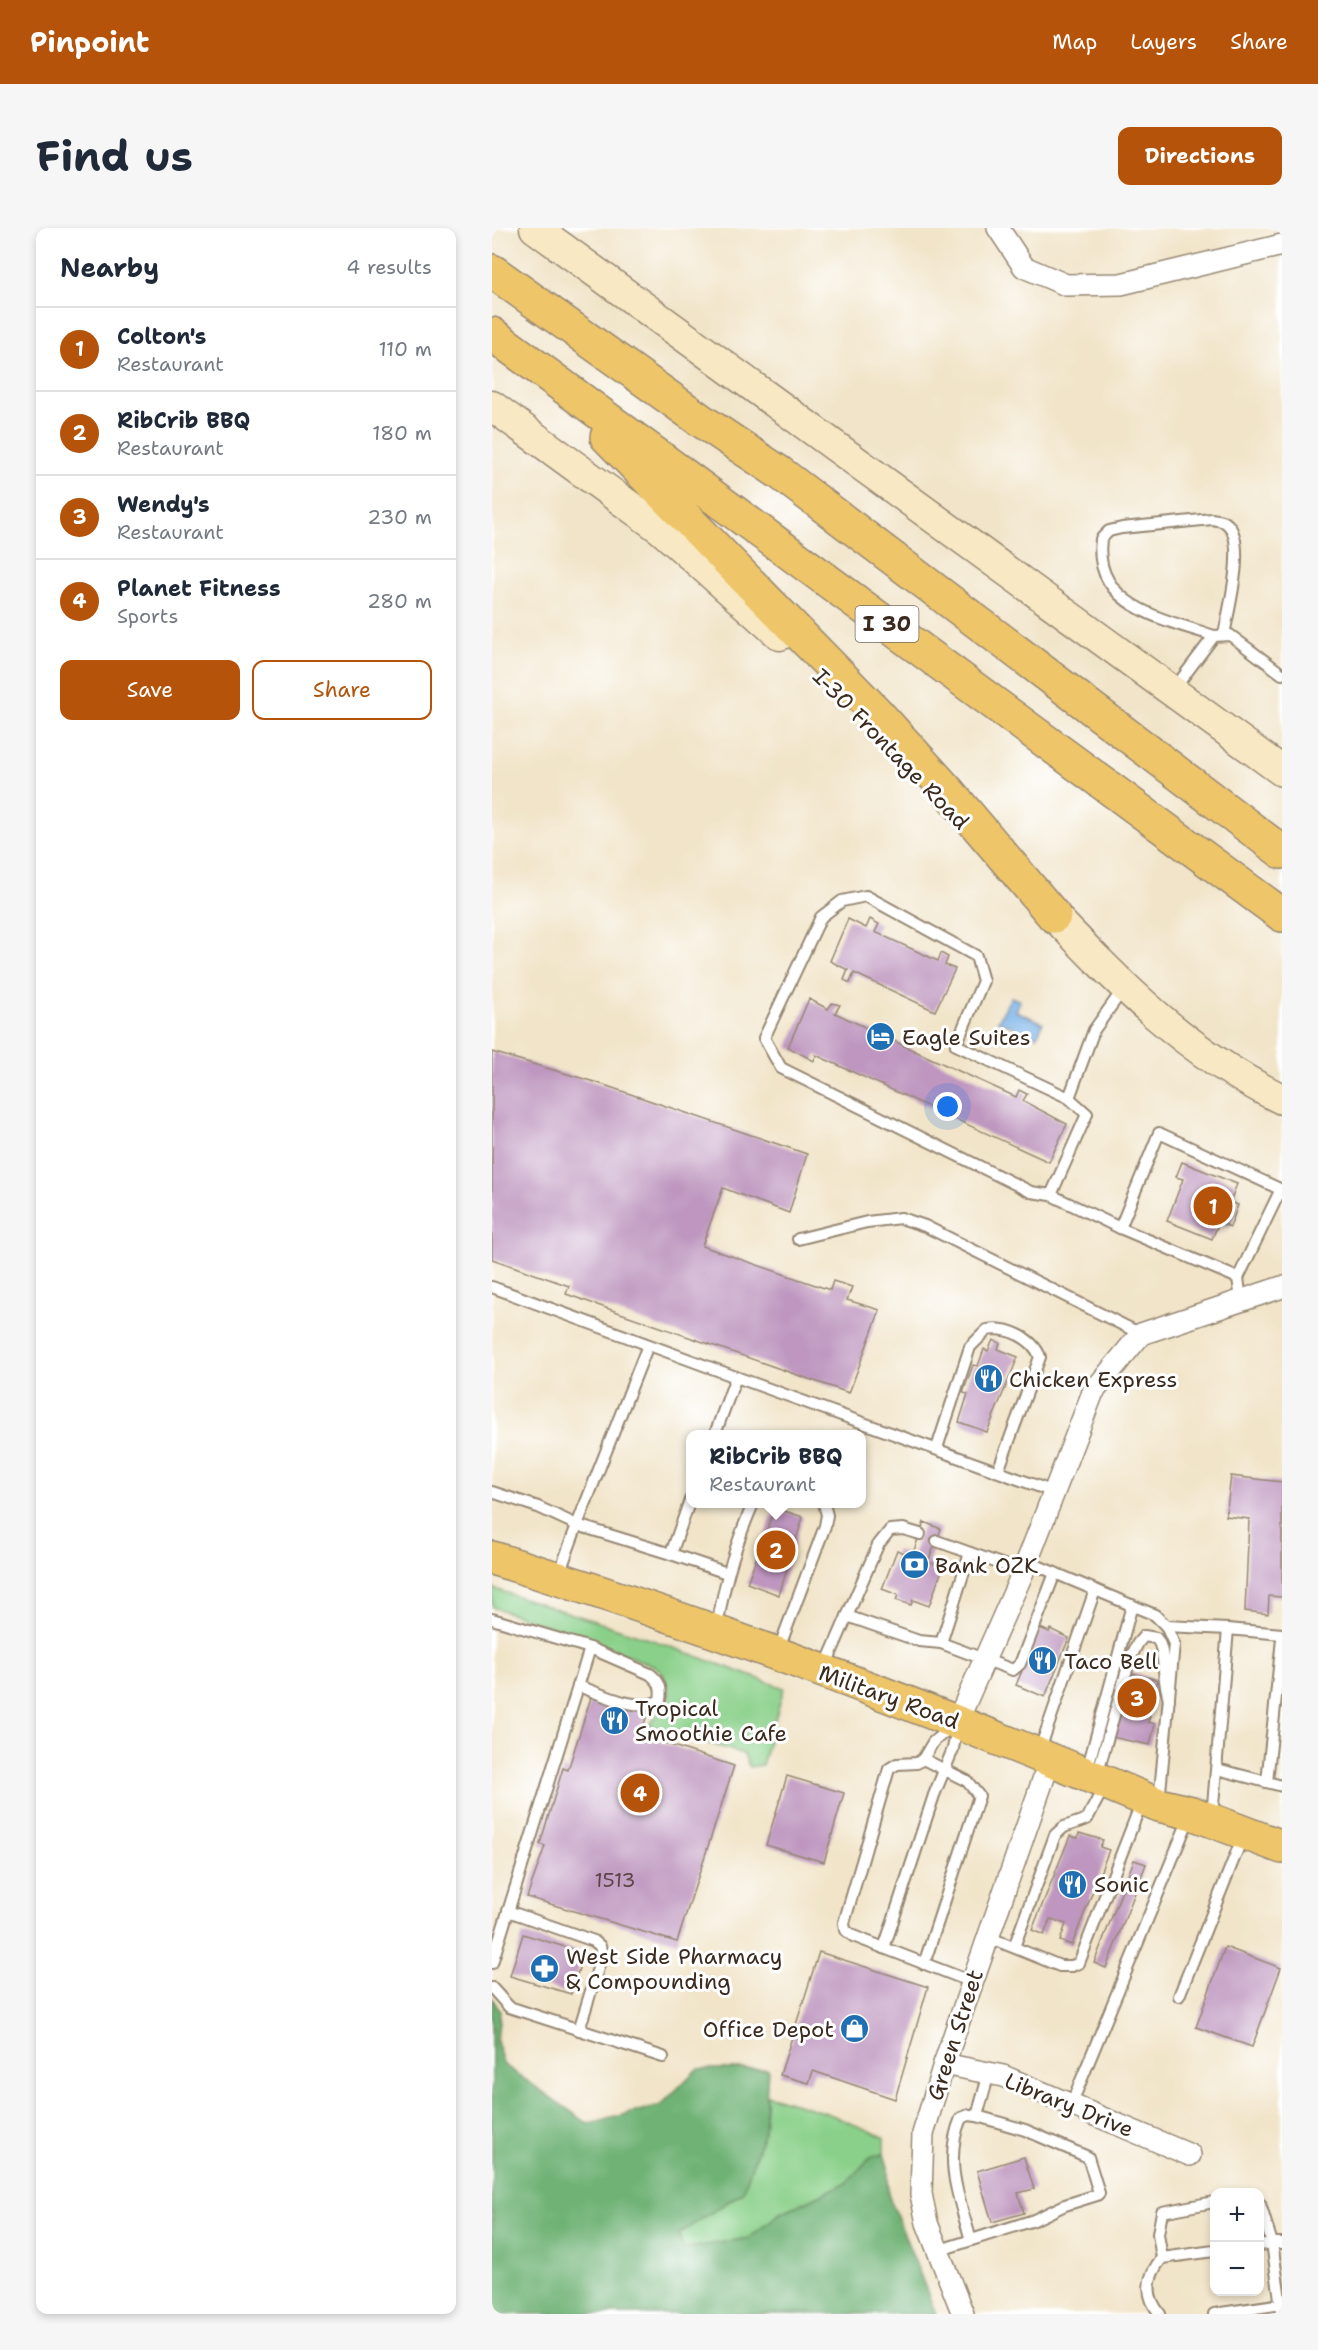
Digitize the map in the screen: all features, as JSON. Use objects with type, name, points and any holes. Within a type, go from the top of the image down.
[{"type":"main road","points":[[552,233],[1282,771]]},
{"type":"main road","name":"I 30","points":[[492,271],[699,419],[780,473],[1282,852]]},
{"type":"main road","name":"I 30","points":[[492,334],[1282,915]]},
{"type":"main road","points":[[540,369],[877,713],[947,790],[1054,916]]},
{"type":"main road","name":"I-30 Frontage Road","points":[[492,406],[661,529],[766,621],[1124,988],[1189,1044],[1253,1086],[1282,1100]]},
{"type":"main road","points":[[1241,819],[1282,837]]},
{"type":"main road","name":"Military Road","points":[[492,1558],[717,1632],[957,1722],[1151,1802],[1202,1816],[1282,1847]]},
{"type":"street","points":[[998,228],[1024,267],[1066,285],[1121,284],[1282,245],[1278,228]]},
{"type":"street","points":[[957,1722],[1025,1566],[1093,1392],[1141,1334],[1282,1287]]},
{"type":"street","name":"Green Street","points":[[963,2314],[936,2252],[921,2194],[921,2152],[944,2064],[988,1937],[1044,1758]]},
{"type":"street","name":"Library Drive","points":[[944,2064],[1004,2076],[1190,2155]]},
{"type":"lane","points":[[1174,690],[1219,636],[1238,551],[1234,534],[1226,522],[1212,519],[1109,531],[1101,539],[1099,552],[1104,572],[1121,598],[1137,609],[1219,636],[1230,635],[1282,674]]},
{"type":"lane","points":[[1051,1195],[1087,1114],[1069,1098],[956,1045],[983,981],[976,956],[866,896],[842,901],[821,917],[764,1038],[781,1068],[1031,1192],[1051,1195],[1120,1228],[1238,1278]]},
{"type":"lane","points":[[1069,1098],[1094,1030],[1124,988]]},
{"type":"lane","points":[[1120,1228],[1159,1133],[1281,1189],[1238,1278],[1240,1300]]},
{"type":"lane","points":[[798,1239],[867,1222],[901,1218],[925,1226],[1141,1334]]},
{"type":"lane","points":[[492,1287],[1054,1492]]},
{"type":"lane","points":[[937,1448],[970,1347],[987,1330],[1005,1330],[1028,1340],[1036,1347],[1040,1357],[998,1471]]},
{"type":"lane","points":[[558,1578],[648,1345]]},
{"type":"lane","points":[[716,1430],[736,1377]]},
{"type":"lane","points":[[492,1492],[538,1507],[577,1525],[727,1573]]},
{"type":"lane","points":[[670,1554],[687,1508]]},
{"type":"lane","points":[[717,1632],[727,1573],[751,1508]]},
{"type":"lane","points":[[777,1654],[825,1526],[827,1515],[825,1508]]},
{"type":"lane","points":[[823,1673],[878,1545],[890,1530],[903,1529],[920,1534]]},
{"type":"lane","points":[[937,1541],[970,1553],[1055,1573],[1132,1605],[1155,1615],[1166,1626],[1174,1644],[1170,1702],[1151,1802],[1079,1963],[1072,1966],[1060,1966],[988,1937]]},
{"type":"lane","points":[[941,1643],[970,1553]]},
{"type":"lane","points":[[847,1616],[919,1641],[941,1643],[984,1657],[1013,1670],[1020,1664],[1055,1573]]},
{"type":"lane","points":[[1044,1758],[1095,1590]]},
{"type":"lane","points":[[1014,1947],[1055,1835],[1064,1827],[1087,1820],[1132,1605]]},
{"type":"lane","points":[[492,1619],[590,1648],[650,1674],[658,1681],[662,1691],[660,1700],[652,1706],[578,1686]]},
{"type":"lane","points":[[1166,1626],[1228,1629],[1282,1637],[1267,1782]]},
{"type":"lane","points":[[1071,2105],[1202,1816],[1217,1769],[1228,1629]]},
{"type":"lane","points":[[1096,1779],[1130,1659],[1144,1636],[1156,1638],[1162,1645],[1163,1683],[1170,1702]]},
{"type":"lane","points":[[492,1963],[590,1648]]},
{"type":"lane","points":[[957,1722],[933,1742],[923,1760],[917,1763],[897,1764],[889,1769],[844,1923],[845,1930],[853,1936],[972,1982]]},
{"type":"lane","points":[[884,1948],[953,1749],[957,1722]]},
{"type":"lane","points":[[923,1760],[967,1781],[979,1796],[924,1964]]},
{"type":"lane","points":[[1217,1769],[1282,1786]]},
{"type":"lane","points":[[1179,1996],[1245,1833]]},
{"type":"lane","points":[[508,1911],[594,1941],[600,1946],[602,1955],[579,2030]]},
{"type":"lane","points":[[492,1988],[509,2007],[663,2057]]},
{"type":"lane","points":[[977,2116],[989,2073]]},
{"type":"lane","points":[[936,2252],[1034,2220],[1065,2205],[1099,2193],[1086,2154],[1024,2130],[977,2116],[969,2115],[961,2118],[952,2151],[953,2177],[971,2240]]},
{"type":"lane","points":[[1162,2258],[1158,2234],[1162,2212],[1210,2203]]},
{"type":"lane","points":[[1214,2314],[1282,2307],[1277,2243],[1264,2213]]},
{"type":"lane","points":[[1160,2314],[1152,2304],[1148,2292],[1154,2268],[1162,2258],[1210,2252]]},
{"type":"green space","points":[[492,1588],[644,1637],[784,1688],[762,1765],[749,1767],[744,1754],[649,1725],[670,1698],[663,1673],[654,1666],[566,1632],[492,1607]]},
{"type":"green space","points":[[492,1998],[500,2011],[497,2041],[503,2064],[589,2124],[661,2105],[697,2069],[768,2069],[764,2131],[743,2192],[679,2234],[683,2249],[749,2238],[779,2214],[846,2183],[871,2157],[884,2154],[888,2167],[888,2194],[936,2314],[492,2314]]},
{"type":"green space","points":[[767,2095],[827,2113],[884,2137],[884,2154],[871,2157],[846,2183],[779,2214],[749,2238],[683,2249],[678,2234],[743,2192],[764,2131]]},
{"type":"water","points":[[1011,997],[1020,1001],[1016,1011],[1043,1023],[1037,1037],[998,1021]]},
{"type":"building","points":[[848,919],[866,928],[870,919],[879,924],[875,932],[938,961],[941,953],[948,957],[945,965],[955,969],[935,1011],[854,973],[850,983],[844,980],[848,970],[830,961]]},
{"type":"building","points":[[809,999],[828,1009],[832,1003],[840,1005],[835,1013],[1016,1097],[1019,1090],[1027,1094],[1023,1101],[1067,1124],[1049,1162],[816,1055],[814,1061],[788,1047]]},
{"type":"building","points":[[492,1052],[598,1083],[807,1154],[789,1213],[723,1188],[702,1246],[830,1290],[833,1281],[852,1287],[847,1300],[880,1310],[849,1393],[566,1294],[569,1286],[492,1259]]},
{"type":"building","points":[[1182,1162],[1237,1184],[1230,1202],[1238,1205],[1230,1227],[1219,1222],[1212,1239],[1167,1221],[1183,1179],[1176,1177]]},
{"type":"building","name":"Chicken Express","points":[[993,1340],[1000,1343],[998,1349],[1018,1357],[987,1432],[959,1422],[968,1394],[963,1393],[973,1365],[978,1366],[984,1349],[988,1351]]},
{"type":"building","points":[[1231,1476],[1282,1482],[1282,1597],[1269,1596],[1268,1614],[1245,1611],[1249,1519],[1226,1516]]},
{"type":"building","points":[[775,1508],[803,1517],[779,1595],[747,1583]]},
{"type":"building","name":"Bank OZK","points":[[924,1522],[941,1529],[928,1562],[943,1567],[929,1606],[913,1600],[911,1605],[896,1600],[898,1595],[882,1589],[897,1550],[912,1556]]},
{"type":"building","name":"Taco Bell","points":[[1040,1628],[1049,1632],[1050,1629],[1069,1638],[1045,1697],[1016,1685]]},
{"type":"building","points":[[1129,1672],[1158,1680],[1147,1715],[1150,1716],[1148,1722],[1155,1724],[1150,1745],[1111,1737]]},
{"type":"building","points":[[592,1694],[648,1713],[640,1735],[734,1766],[677,1942],[527,1897],[545,1846],[540,1844],[563,1768],[568,1770]]},
{"type":"building","points":[[787,1776],[844,1793],[824,1862],[766,1845]]},
{"type":"building","name":"Sonic","points":[[1079,1833],[1103,1840],[1100,1847],[1109,1850],[1072,1945],[1060,1941],[1066,1924],[1050,1919],[1044,1935],[1032,1930],[1070,1836],[1078,1838]]},
{"type":"building","name":"Sonic","points":[[1134,1860],[1146,1864],[1106,1968],[1094,1963]]},
{"type":"building","name":"West Side Pharmacy & Compounding","points":[[523,1934],[578,1951],[575,1960],[581,1962],[571,1994],[510,1976]]},
{"type":"building","points":[[1225,1947],[1281,1968],[1252,2047],[1196,2027]]},
{"type":"building","name":"Office Depot","points":[[819,1952],[928,1987],[895,2099],[813,2071],[809,2083],[780,2075]]},
{"type":"building","points":[[1024,2157],[1034,2189],[1018,2193],[1024,2213],[992,2222],[977,2171]]},
{"type":"place","name":"Eagle Suites","points":[[881,1037]]},
{"type":"place","name":"Colton's","points":[[1213,1206]]},
{"type":"place","name":"Chicken Express","points":[[988,1379]]},
{"type":"place","name":"RibCrib BBQ","points":[[776,1550]]},
{"type":"place","name":"Bank OZK","points":[[914,1565]]},
{"type":"place","name":"Taco Bell","points":[[1043,1661]]},
{"type":"place","name":"Wendy's","points":[[1137,1698]]},
{"type":"place","name":"Tropical Smoothie Cafe","points":[[614,1721]]},
{"type":"place","name":"Planet Fitness","points":[[640,1793]]},
{"type":"place","name":"Sonic","points":[[1073,1884]]},
{"type":"place","name":"West Side Pharmacy & Compounding","points":[[545,1969]]},
{"type":"place","name":"Office Depot","points":[[855,2029]]}]
